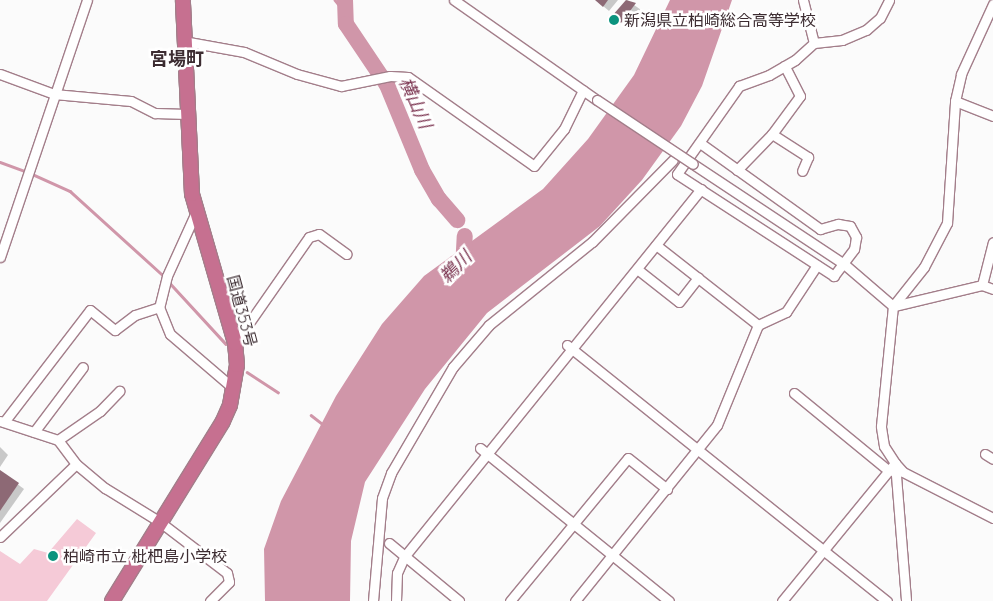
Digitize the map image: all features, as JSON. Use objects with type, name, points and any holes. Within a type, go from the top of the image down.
[{"type":"highway","name":"国道353号","points":[[112,601],[223,421],[233,388],[237,365],[235,343],[192,194],[183,41],[183,0]]},
{"type":"street","points":[[0,257],[87,0]]},
{"type":"street","points":[[454,0],[597,100],[844,264],[893,306]]},
{"type":"street","points":[[803,0],[814,43]]},
{"type":"street","points":[[700,143],[820,229],[838,224],[850,226],[856,237],[854,249],[834,276],[677,174],[739,86],[785,66],[814,43],[842,40],[866,30],[880,18],[889,0]]},
{"type":"street","points":[[906,601],[892,467],[884,446],[881,426],[893,306],[924,267],[947,222],[955,101],[961,74],[993,4]]},
{"type":"street","points":[[183,41],[244,52],[333,84],[348,85],[390,76],[408,77],[534,166],[564,129],[583,90]]},
{"type":"street","points":[[738,170],[772,134],[800,96],[785,66]]},
{"type":"street","points":[[0,74],[54,94],[131,100],[155,113],[187,114]]},
{"type":"street","points":[[955,101],[993,116]]},
{"type":"street","points":[[772,134],[808,157],[802,171]]},
{"type":"street","points":[[373,601],[382,498],[388,481],[453,367],[489,325],[592,242],[673,160]]},
{"type":"street","points":[[396,601],[398,573],[404,557],[484,451],[702,189]]},
{"type":"street","points":[[196,212],[166,279],[159,307],[170,334],[233,388]]},
{"type":"street","points":[[235,343],[309,237],[319,234],[347,254]]},
{"type":"street","points":[[982,285],[993,242]]},
{"type":"street","points":[[656,245],[758,325]]},
{"type":"street","points":[[575,601],[698,451],[717,424],[758,325],[786,312],[817,265]]},
{"type":"street","points":[[637,269],[678,302],[698,278]]},
{"type":"street","points":[[893,306],[982,285],[993,289]]},
{"type":"street","points":[[159,307],[135,314],[115,330],[90,310],[2,422],[58,440],[76,464],[104,488],[160,522],[227,573],[229,582],[210,601]]},
{"type":"street","points":[[570,347],[887,601]]},
{"type":"street","points":[[34,432],[83,367]]},
{"type":"street","points":[[58,440],[100,411],[119,391]]},
{"type":"street","points":[[794,392],[892,467],[993,518]]},
{"type":"street","points":[[484,451],[669,601]]},
{"type":"street","points":[[510,601],[628,458],[667,489]]},
{"type":"street","points":[[0,538],[76,464]]},
{"type":"street","points":[[782,601],[892,467]]},
{"type":"street","points":[[389,543],[459,601]]},
{"type":"shaded area","name":"柏崎市立 枇杷島小学校","points":[[77,519],[96,533],[47,601],[0,601],[0,551],[20,564],[34,549],[48,553]]},
{"type":"water","name":"鵜川","points":[[670,0],[732,0],[702,86],[681,126],[642,180],[600,226],[487,313],[425,389],[365,482],[351,541],[350,601],[265,601],[264,549],[281,501],[336,396],[382,324],[424,276],[543,189],[588,139],[634,75]]},
{"type":"building","points":[[595,0],[608,0],[603,7]]},
{"type":"building","points":[[626,0],[636,3],[621,23],[612,16]]},
{"type":"building","points":[[0,470],[19,483],[0,511]]},
{"type":"waterway","points":[[335,0],[343,10]]},
{"type":"waterway","name":"横山川","points":[[345,0],[346,24],[387,85],[422,170],[439,199],[457,220]]},
{"type":"waterway","points":[[0,162],[25,171]]},
{"type":"waterway","points":[[32,174],[70,191],[165,277]]},
{"type":"waterway","name":"横山川","points":[[463,269],[465,236]]},
{"type":"waterway","points":[[169,282],[226,344]]},
{"type":"waterway","points":[[247,372],[278,392]]},
{"type":"waterway","points":[[311,415],[324,425]]},
{"type":"place","name":"新潟県立柏崎総合高等学校","points":[[614,20]]},
{"type":"place","name":"柏崎市立 枇杷島小学校","points":[[53,556]]},
{"type":"district","name":"宮場町","points":[[177,59]]}]
